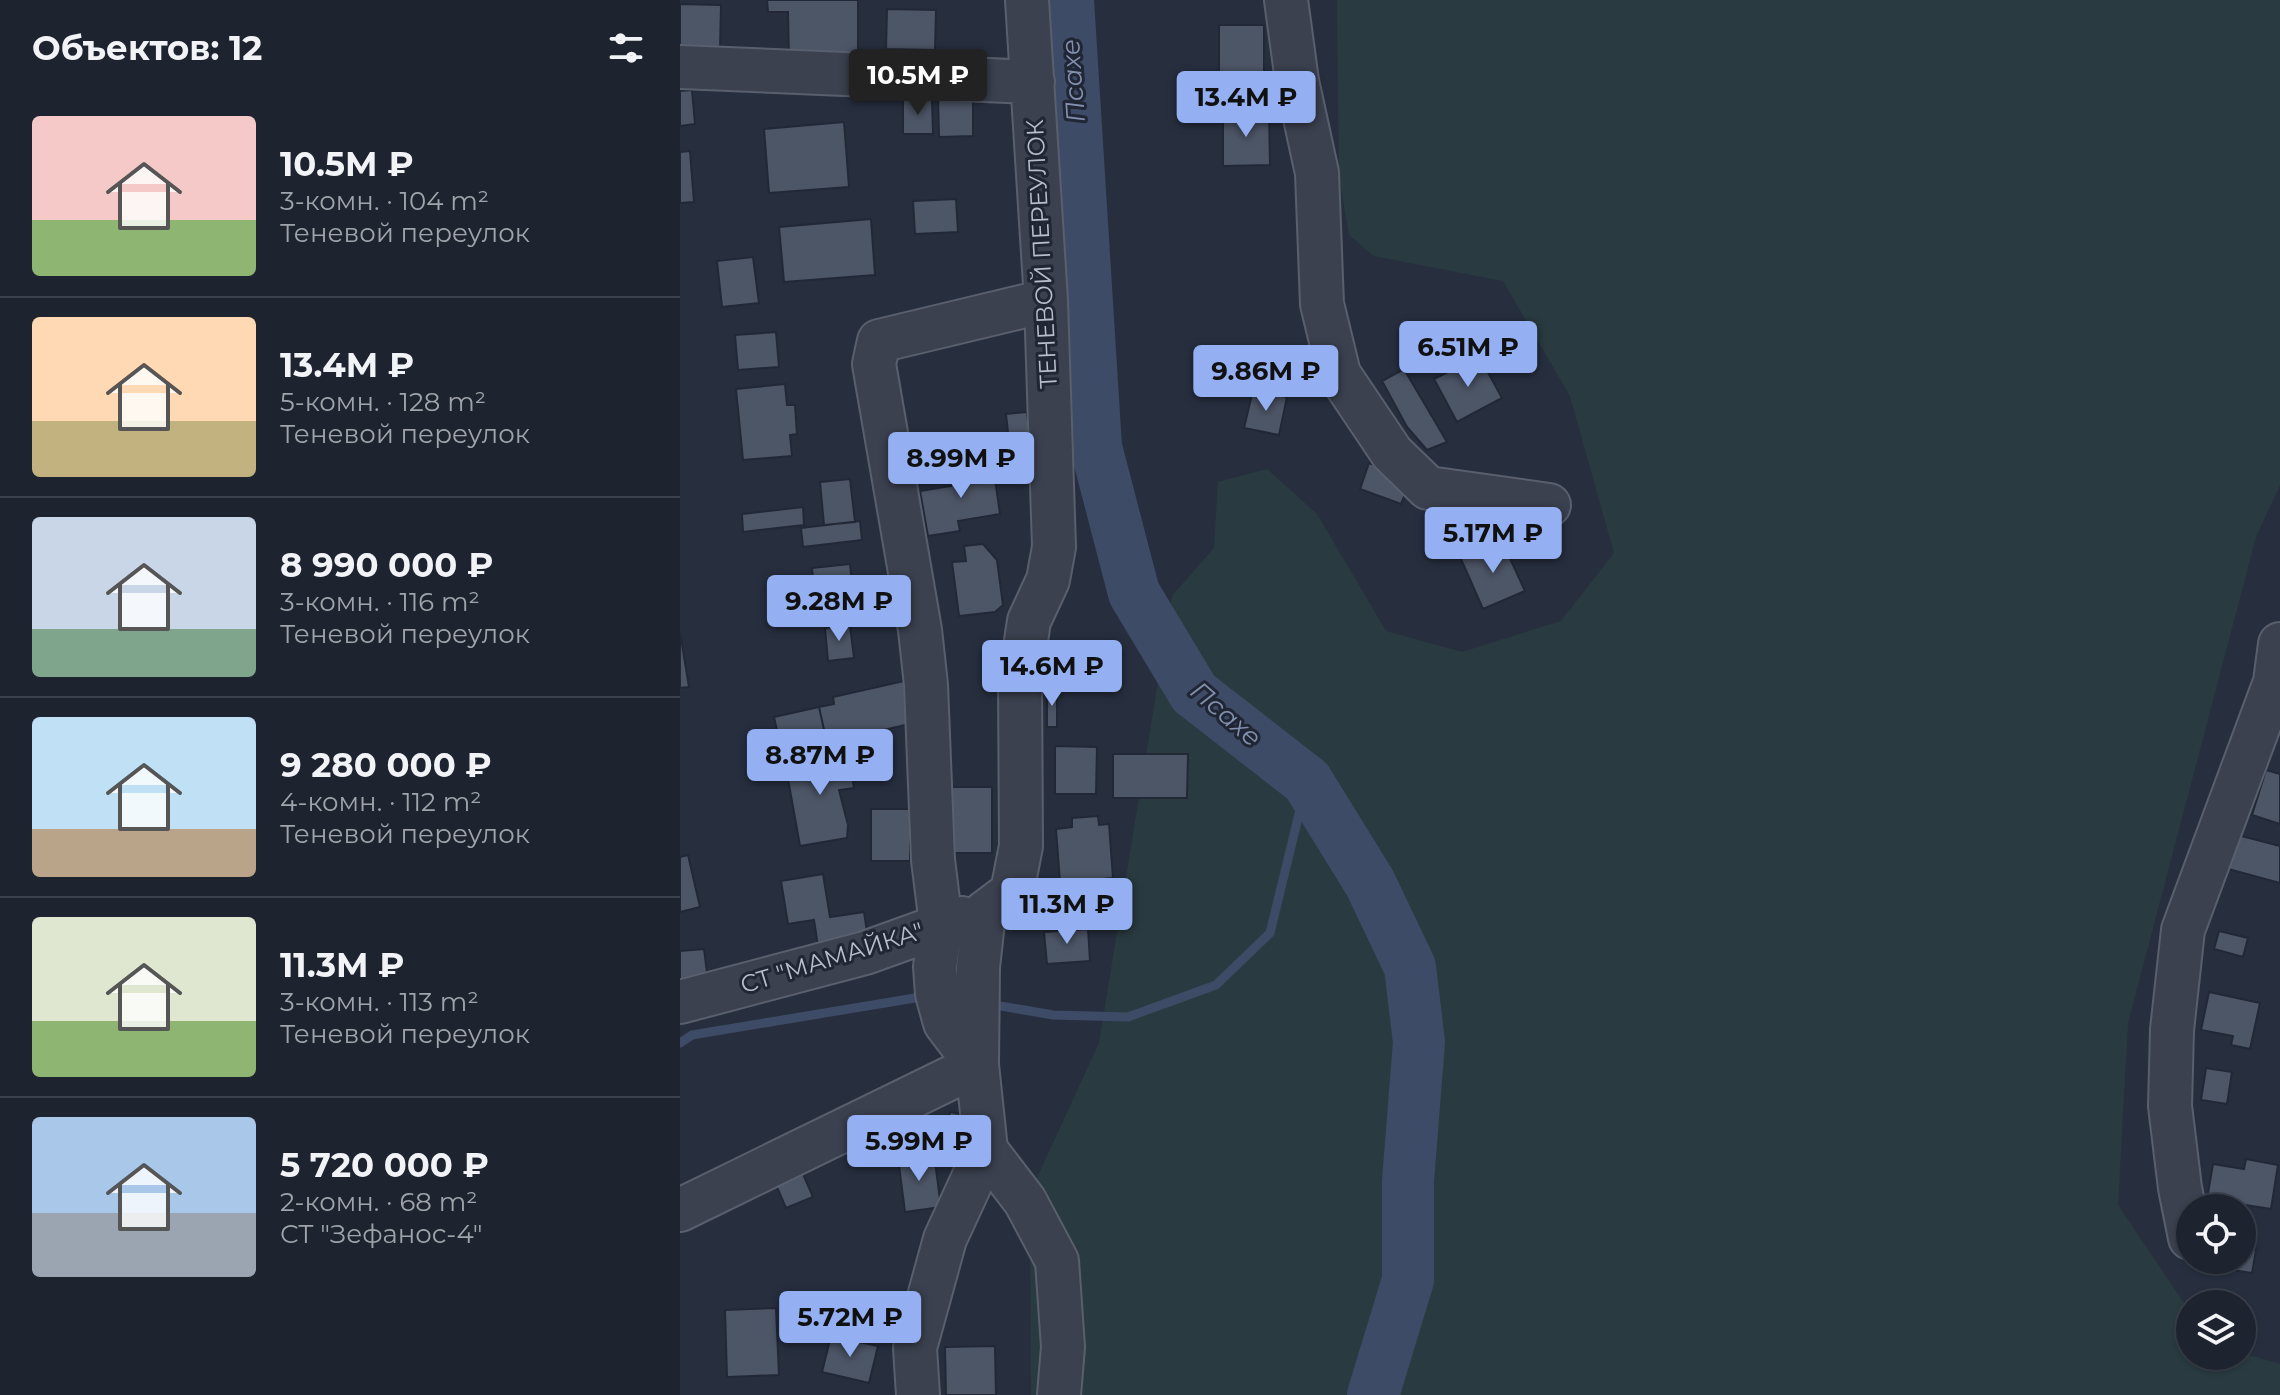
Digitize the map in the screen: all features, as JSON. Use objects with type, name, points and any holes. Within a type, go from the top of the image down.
[{"type":"street","name":"ТЕНЕВОЙ ПЕРЕУЛОК","points":[[984,913],[1012,892],[1021,846],[1020,681],[1029,621],[1048,580],[1054,547],[1046,301],[1027,0]]},
{"type":"street","points":[[1286,0],[1297,81],[1317,173],[1322,304],[1339,374],[1392,453],[1428,488],[1549,505]]},
{"type":"street","points":[[680,67],[1033,82]]},
{"type":"street","points":[[977,1051],[945,1023],[937,994],[935,967],[941,924],[933,860],[926,685],[920,630],[874,364],[879,341],[1046,301]]},
{"type":"street","points":[[2181,1194],[2170,1106],[2172,1030],[2183,930],[2275,682],[2280,644]]},
{"type":"street","points":[[918,1395],[915,1348],[945,1239],[986,1150],[977,1051],[978,967],[984,913]]},
{"type":"street","name":"СТ \"МАМАЙКА\"","points":[[680,1002],[865,953],[941,924],[984,913]]},
{"type":"street","points":[[680,1210],[977,1051]]},
{"type":"street","points":[[986,1150],[1025,1201],[1057,1261],[1063,1347],[1059,1395]]},
{"type":"shaded area","points":[[1337,0],[2280,0],[2280,485],[2256,537],[2128,1023],[2118,1205],[2176,1291],[2176,1370],[2256,1370],[2256,1357],[2280,1364],[2280,1395],[1031,1395],[1030,1193],[1099,1043],[1172,596],[1214,548],[1218,482],[1267,469],[1317,514],[1386,631],[1462,652],[1561,621],[1614,553],[1570,396],[1503,281],[1374,256],[1349,235],[1339,177]]},
{"type":"building","points":[[767,0],[858,0],[858,60],[789,60],[788,12],[768,12]]},
{"type":"building","points":[[680,4],[721,5],[720,49],[680,49]]},
{"type":"building","points":[[887,9],[936,10],[935,50],[886,49]]},
{"type":"building","points":[[1219,25],[1264,25],[1264,79],[1219,79]]},
{"type":"building","points":[[692,90],[695,124],[680,126],[680,91]]},
{"type":"building","points":[[938,97],[973,97],[973,136],[939,137]]},
{"type":"building","points":[[903,100],[932,100],[933,134],[903,134]]},
{"type":"building","points":[[1269,112],[1270,165],[1223,166],[1223,113]]},
{"type":"building","points":[[844,122],[849,187],[769,193],[764,129]]},
{"type":"building","points":[[690,151],[694,202],[680,203],[680,152]]},
{"type":"building","points":[[956,199],[958,232],[915,234],[913,201]]},
{"type":"building","points":[[871,219],[875,275],[784,282],[779,227]]},
{"type":"building","points":[[753,257],[759,303],[722,307],[717,261]]},
{"type":"building","points":[[776,332],[779,367],[738,370],[735,335]]},
{"type":"building","points":[[1479,356],[1502,398],[1457,422],[1434,379]]},
{"type":"building","points":[[1404,369],[1447,442],[1427,450],[1407,427],[1382,381]]},
{"type":"building","points":[[785,384],[787,405],[795,405],[797,434],[790,435],[792,456],[743,460],[736,389]]},
{"type":"building","points":[[1253,390],[1287,397],[1279,435],[1244,428]]},
{"type":"building","points":[[1027,412],[1031,449],[1010,451],[1006,414]]},
{"type":"building","points":[[1369,463],[1411,479],[1401,504],[1360,489]]},
{"type":"building","points":[[993,465],[1000,514],[958,521],[960,531],[928,536],[920,491],[951,486],[949,472]]},
{"type":"building","points":[[850,479],[855,522],[824,525],[820,482]]},
{"type":"building","points":[[803,507],[804,525],[743,532],[742,514]]},
{"type":"building","points":[[860,521],[862,540],[803,547],[801,528]]},
{"type":"building","points":[[1502,541],[1525,591],[1483,609],[1461,559]]},
{"type":"building","points":[[983,544],[997,560],[1003,605],[995,612],[959,616],[952,562],[966,561],[964,546]]},
{"type":"building","points":[[850,564],[853,593],[815,598],[812,568]]},
{"type":"building","points":[[850,626],[854,658],[828,661],[825,628]]},
{"type":"building","points":[[680,632],[689,687],[680,688]]},
{"type":"building","points":[[904,681],[914,723],[827,743],[819,707],[834,704],[833,697]]},
{"type":"building","points":[[1047,689],[1057,689],[1057,727],[1047,727]]},
{"type":"building","points":[[819,707],[827,743],[782,753],[774,717]]},
{"type":"building","points":[[1055,746],[1097,747],[1096,794],[1055,794]]},
{"type":"building","points":[[833,754],[834,758],[849,756],[854,788],[839,790],[848,825],[847,838],[800,846],[785,762]]},
{"type":"building","points":[[1113,754],[1188,754],[1187,798],[1113,798]]},
{"type":"building","points":[[2266,770],[2280,774],[2280,824],[2252,815]]},
{"type":"building","points":[[948,787],[992,787],[992,853],[949,853]]},
{"type":"building","points":[[871,809],[910,809],[910,861],[871,861]]},
{"type":"building","points":[[1098,816],[1099,825],[1109,824],[1113,878],[1093,880],[1093,885],[1060,883],[1056,829],[1072,827],[1072,818]]},
{"type":"building","points":[[2230,833],[2280,846],[2280,883],[2221,867]]},
{"type":"building","points":[[688,855],[700,907],[680,912],[680,857]]},
{"type":"building","points":[[823,874],[830,917],[864,912],[868,938],[818,946],[814,920],[788,924],[781,881]]},
{"type":"building","points":[[1088,929],[1090,961],[1047,964],[1044,932]]},
{"type":"building","points":[[2219,931],[2248,938],[2243,957],[2214,949]]},
{"type":"building","points":[[704,949],[708,980],[680,983],[680,951]]},
{"type":"building","points":[[2209,992],[2260,1003],[2250,1049],[2231,1045],[2233,1036],[2201,1030]]},
{"type":"building","points":[[2206,1068],[2232,1072],[2227,1104],[2201,1100]]},
{"type":"building","points":[[950,1112],[973,1117],[966,1145],[944,1140]]},
{"type":"building","points":[[934,1154],[941,1207],[905,1212],[898,1158]]},
{"type":"building","points":[[2246,1159],[2278,1165],[2271,1209],[2256,1207],[2256,1194],[2208,1194],[2213,1164],[2244,1169]]},
{"type":"building","points":[[803,1174],[813,1197],[786,1208],[776,1185]]},
{"type":"building","points":[[776,1308],[779,1375],[727,1377],[725,1310]]},
{"type":"building","points":[[831,1336],[878,1346],[869,1383],[822,1372]]},
{"type":"building","points":[[995,1346],[996,1395],[946,1395],[945,1347]]},
{"type":"waterway","name":"Псахе","points":[[1068,0],[1096,447],[1134,593],[1194,693],[1307,781],[1370,883],[1410,967],[1419,1042],[1408,1181],[1408,1280],[1373,1395]]},
{"type":"waterway","points":[[989,1004],[1053,1015],[1128,1017],[1216,985],[1270,933],[1307,781]]},
{"type":"waterway","points":[[680,1043],[692,1035],[927,996]]}]
